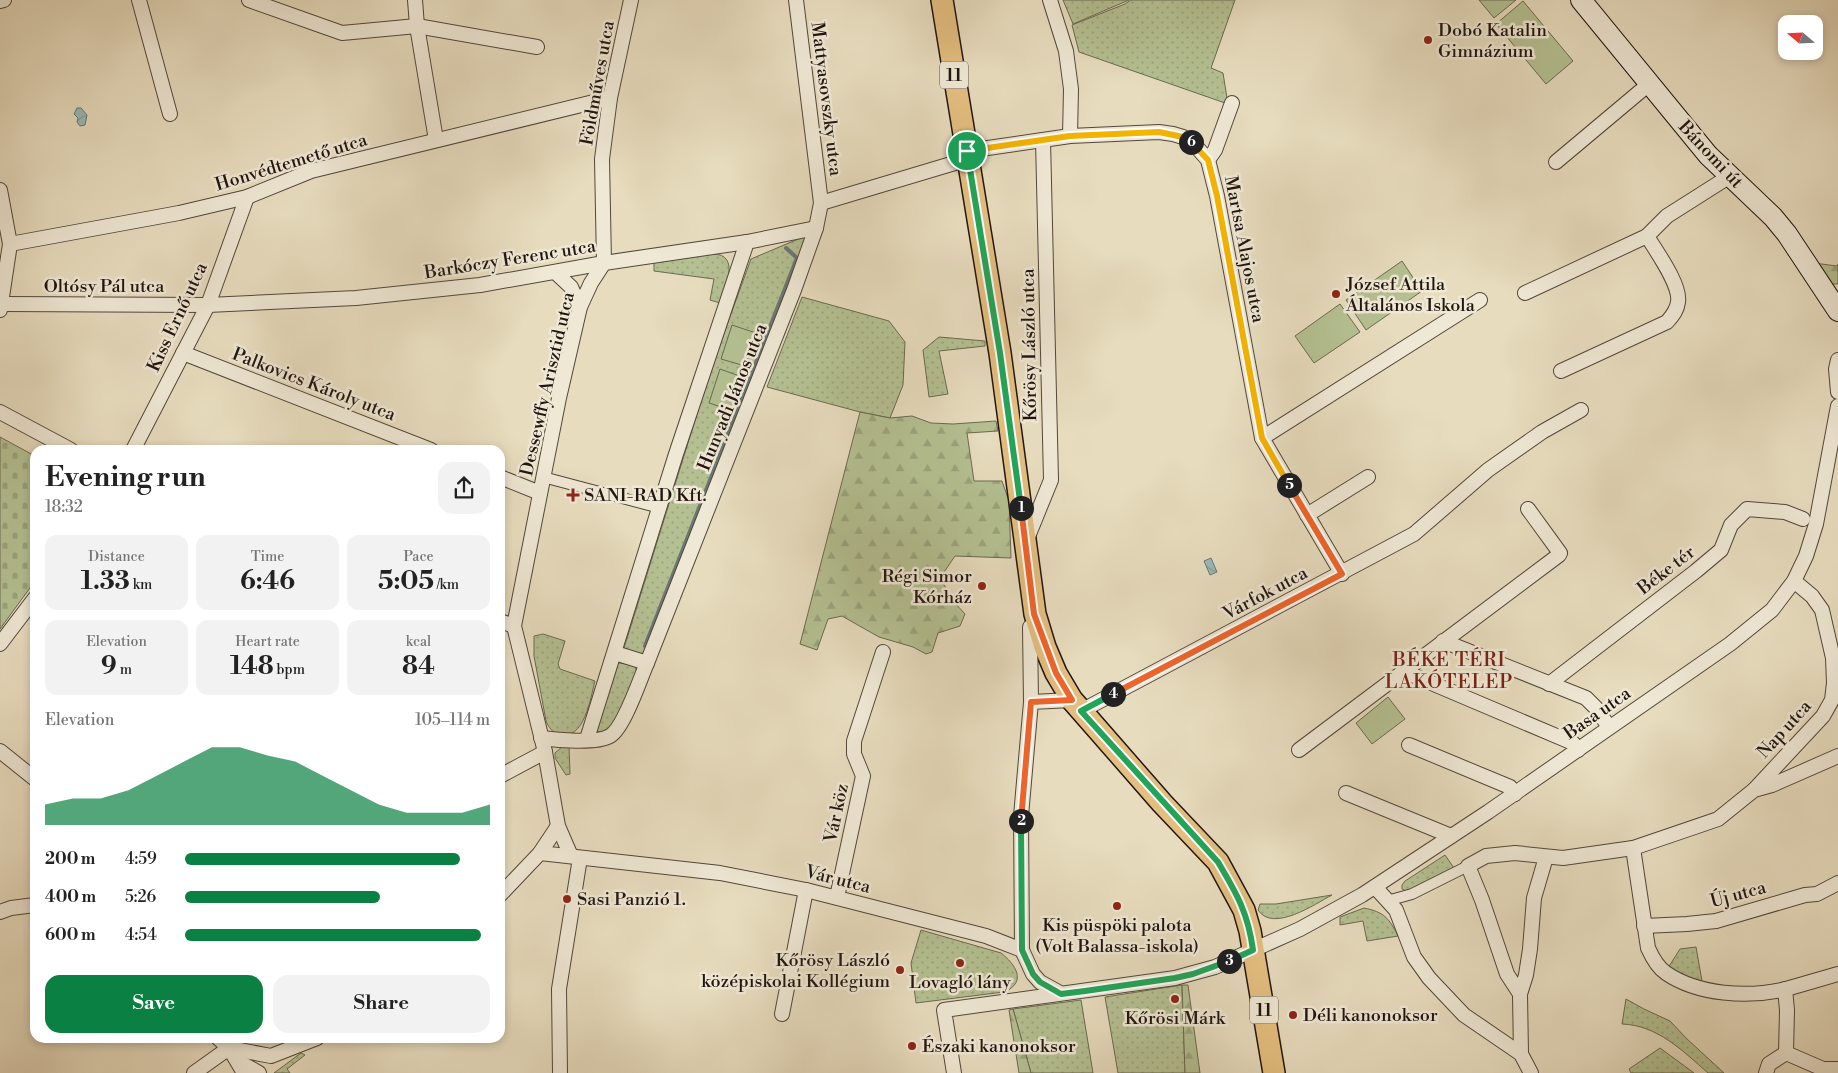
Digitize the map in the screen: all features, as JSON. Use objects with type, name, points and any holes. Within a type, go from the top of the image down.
[{"type":"main road","name":"11","points":[[942,0],[1004,378],[1034,614],[1056,673],[1077,705],[1218,862],[1244,910],[1252,941],[1274,1073]]},
{"type":"main road","name":"Bánomi út","points":[[1581,0],[1708,155],[1773,217],[1787,234],[1838,309]]},
{"type":"street","points":[[139,0],[170,114]]},
{"type":"street","points":[[249,0],[342,33],[417,26],[537,47]]},
{"type":"street","points":[[415,0],[417,26],[436,140]]},
{"type":"street","name":"Földműves utca","points":[[604,264],[602,159],[610,98],[631,0]]},
{"type":"street","name":"Mattyasovszky utca","points":[[796,0],[822,203]]},
{"type":"street","points":[[1050,0],[1066,51],[1071,89],[1070,136]]},
{"type":"street","points":[[1556,162],[1649,84]]},
{"type":"street","name":"Honvédtemető utca","points":[[10,244],[179,213],[248,197],[311,171],[610,98]]},
{"type":"street","points":[[1208,160],[1215,150],[1232,103]]},
{"type":"street","name":"Martsa Alajos utca","points":[[822,203],[968,155],[1043,140],[1070,136],[1159,132],[1183,137],[1193,143],[1208,160],[1217,196],[1262,438],[1342,574]]},
{"type":"street","name":"Kőrösy László utca","points":[[1025,544],[1051,480],[1043,140]]},
{"type":"street","points":[[1525,293],[1647,236],[1667,216],[1730,176]]},
{"type":"street","points":[[0,190],[10,244],[1,307]]},
{"type":"street","name":"Kiss Ernő utca","points":[[136,445],[208,305],[248,197]]},
{"type":"street","name":"Hunyadi János utca","points":[[541,738],[566,741],[610,736],[624,717],[794,290],[816,228],[822,203]]},
{"type":"street","name":"Barkóczy Ferenc utca","points":[[208,305],[356,298],[480,285],[747,242],[816,228]]},
{"type":"street","points":[[1561,371],[1667,322],[1676,311],[1678,300],[1676,286],[1647,236]]},
{"type":"street","name":"Hunyadi János utca","points":[[588,739],[676,454],[747,242]]},
{"type":"street","name":"Dessewffy Arisztid utca","points":[[576,857],[558,826],[541,738],[514,626],[559,398],[580,307],[591,283],[604,264]]},
{"type":"street","points":[[555,272],[571,287],[580,307]]},
{"type":"street","points":[[1262,438],[1480,300]]},
{"type":"street","name":"Oltósy Pál utca","points":[[1,307],[208,305]]},
{"type":"street","name":"Palkovics Károly utca","points":[[183,353],[418,445]]},
{"type":"street","points":[[1837,365],[1838,392]]},
{"type":"street","name":"Basa utca","points":[[954,1073],[944,1010],[1175,978],[1215,967],[1252,941],[1300,929],[1375,887],[1515,794],[1730,644],[1772,610],[1794,582],[1806,556],[1816,524],[1838,406]]},
{"type":"street","name":"Várfok utca","points":[[1077,705],[1342,574],[1414,534],[1488,470],[1542,432],[1581,410]]},
{"type":"street","points":[[0,412],[61,445]]},
{"type":"street","points":[[543,477],[660,508]]},
{"type":"street","points":[[1307,515],[1368,477]]},
{"type":"street","points":[[505,479],[540,492]]},
{"type":"street","points":[[1299,750],[1560,555],[1528,509]]},
{"type":"street","name":"Béke tér","points":[[1549,684],[1721,550],[1731,525],[1747,509],[1785,512],[1803,519]]},
{"type":"street","name":"Nap utca","points":[[1754,790],[1823,716],[1832,700],[1834,683],[1832,658],[1822,610],[1812,596],[1794,582]]},
{"type":"street","points":[[0,644],[30,605]]},
{"type":"street","points":[[505,623],[514,626]]},
{"type":"street","points":[[1030,627],[1031,702],[1021,816],[1022,950],[1033,974],[1040,982],[1061,994]]},
{"type":"street","points":[[1443,642],[1586,698],[1596,708],[1609,727]]},
{"type":"street","name":"Vár köz","points":[[837,897],[863,776],[854,754],[854,741],[884,652]]},
{"type":"street","points":[[614,653],[647,663]]},
{"type":"street","points":[[1403,671],[1573,743],[1578,750]]},
{"type":"street","points":[[1031,702],[1077,705]]},
{"type":"street","points":[[1408,745],[1510,787],[1515,794]]},
{"type":"street","points":[[0,751],[30,775]]},
{"type":"street","points":[[505,773],[544,752]]},
{"type":"street","points":[[1387,901],[1412,894],[1486,856],[1515,853],[1563,858],[1633,848],[1718,819],[1754,790],[1772,785],[1838,756]]},
{"type":"street","points":[[1346,792],[1451,836]]},
{"type":"street","points":[[505,890],[540,853],[558,826]]},
{"type":"street","points":[[1633,848],[1648,948],[1654,961],[1665,972],[1691,985],[1726,993],[1785,989],[1838,974]]},
{"type":"street","name":"Vár utca","points":[[540,853],[720,872],[837,897],[986,936],[1022,950]]},
{"type":"street","points":[[560,1073],[559,989],[576,857]]},
{"type":"street","points":[[1531,1073],[1521,1054],[1520,994],[1526,975],[1530,950],[1534,898],[1546,857]]},
{"type":"street","points":[[1468,866],[1482,900],[1507,974],[1520,994]]},
{"type":"street","name":"Új utca","points":[[1644,926],[1687,924],[1716,920],[1805,895],[1817,894],[1838,883]]},
{"type":"street","points":[[1375,887],[1396,910],[1414,957],[1444,995],[1464,1015],[1521,1054]]},
{"type":"street","points":[[782,1014],[806,890]]},
{"type":"street","points":[[0,912],[11,908],[30,906]]},
{"type":"street","points":[[1022,998],[1031,987],[1033,974]]},
{"type":"street","points":[[1785,989],[1787,1010],[1786,1053]]},
{"type":"street","points":[[231,1043],[271,1056],[304,1043]]},
{"type":"street","points":[[231,1043],[244,1073]]},
{"type":"street","points":[[194,1073],[231,1043]]},
{"type":"street","points":[[1786,1053],[1823,1069],[1838,1068]]},
{"type":"street","points":[[1766,1073],[1769,1064],[1786,1053]]},
{"type":"street","points":[[237,1060],[260,1073]]},
{"type":"green space","points":[[1063,0],[1129,0],[1073,24]]},
{"type":"green space","points":[[1131,0],[1235,0],[1211,68],[1223,73],[1227,98],[1225,103],[1079,52],[1072,25]]},
{"type":"green space","points":[[1479,0],[1516,0],[1494,18]]},
{"type":"green space","points":[[1523,1],[1573,61],[1546,84],[1496,24]]},
{"type":"green space","points":[[803,237],[807,240],[646,651],[639,656],[627,652],[624,648],[712,366],[751,259]]},
{"type":"green space","points":[[713,254],[722,256],[727,260],[729,266],[729,273],[720,303],[710,300],[714,279],[654,271],[654,261]]},
{"type":"green space","points":[[1402,261],[1422,291],[1366,330],[1346,300]]},
{"type":"green space","points":[[1814,263],[1837,266],[1838,264],[1838,284],[1828,284]]},
{"type":"green space","points":[[802,297],[889,321],[905,342],[903,385],[890,418],[860,412],[767,387]]},
{"type":"green space","points":[[1340,304],[1360,332],[1314,363],[1295,336]]},
{"type":"green space","points":[[732,325],[756,333],[745,366],[721,359]]},
{"type":"green space","points":[[939,337],[985,341],[985,346],[939,351],[948,394],[929,397],[923,350]]},
{"type":"green space","points":[[720,369],[745,378],[734,411],[709,403]]},
{"type":"green space","points":[[860,412],[890,418],[912,416],[931,423],[953,424],[996,421],[998,431],[967,433],[974,481],[1002,481],[1009,501],[1011,558],[955,556],[940,578],[954,602],[965,614],[960,626],[938,633],[932,652],[926,654],[913,647],[879,637],[842,616],[828,619],[817,650],[800,644]]},
{"type":"green space","points":[[0,437],[30,453],[30,588],[0,629]]},
{"type":"green space","points":[[543,634],[565,641],[558,664],[560,669],[595,681],[585,716],[575,732],[568,735],[554,732],[546,721],[534,656],[534,636]]},
{"type":"green space","points":[[619,663],[635,665],[637,673],[615,724],[604,732],[598,732],[596,729],[615,667]]},
{"type":"green space","points":[[1388,697],[1405,719],[1372,744],[1356,723]]},
{"type":"green space","points":[[563,746],[569,746],[570,774],[566,775],[555,758],[555,753]]},
{"type":"green space","points":[[1445,855],[1454,868],[1408,892],[1402,889],[1405,881]]},
{"type":"green space","points":[[1332,895],[1305,910],[1284,918],[1274,919],[1265,916],[1258,910],[1260,904],[1276,904]]},
{"type":"green space","points":[[1364,908],[1385,917],[1398,936],[1367,941],[1363,921],[1340,925],[1340,917]]},
{"type":"green space","points":[[921,930],[1001,953],[1011,962],[1017,973],[1016,983],[1004,992],[916,1003],[911,963]]},
{"type":"green space","points":[[1696,947],[1702,981],[1695,981],[1668,968],[1680,949]]},
{"type":"green space","points":[[1182,985],[1185,1073],[1118,1073],[1105,997]]},
{"type":"green space","points":[[1182,985],[1188,985],[1200,1073],[1185,1073]]},
{"type":"green space","points":[[1626,999],[1670,1021],[1724,1073],[1708,1073],[1679,1048],[1658,1034],[1635,1025],[1622,1024]]},
{"type":"green space","points":[[1081,1000],[1093,1073],[1031,1073],[1013,1009]]},
{"type":"green space","points":[[1013,1009],[1031,1073],[1019,1073],[1009,1010]]},
{"type":"green space","points":[[1660,1048],[1694,1073],[1631,1073],[1629,1069]]},
{"type":"green space","points":[[301,1053],[305,1055],[287,1069],[290,1073],[274,1073]]},
{"type":"water","points":[[77,108],[81,108],[87,115],[85,125],[80,126],[77,122],[78,118],[74,114]]},
{"type":"water","points":[[1211,558],[1217,572],[1210,575],[1204,561]]},
{"type":"waterway","points":[[645,646],[797,258],[786,248]]},
{"type":"place","name":"Dobó Katalin Gimnázium","points":[[1428,40]]},
{"type":"place","name":"József Attila Általános Iskola","points":[[1336,294]]},
{"type":"place","name":"SANI-RAD Kft.","points":[[573,495]]},
{"type":"place","name":"Régi Simor Kórház","points":[[982,586]]},
{"type":"place","name":"Sasi Panzió 1.","points":[[567,899]]},
{"type":"place","name":"Kis püspöki palota (Volt Balassa-iskola)","points":[[1117,906]]},
{"type":"place","name":"Lovagló lány","points":[[960,963]]},
{"type":"place","name":"Kőrösy László középiskolai Kollégium","points":[[900,970]]},
{"type":"place","name":"Kőrösi Márk","points":[[1175,999]]},
{"type":"place","name":"Déli kanonoksor","points":[[1293,1015]]},
{"type":"place","name":"Északi kanonoksor","points":[[912,1046]]},
{"type":"district","name":"BÉKE TÉRI LAKÓTELEP","points":[[1449,670]]},
{"type":"route","points":[[1159,132],[1183,137],[1193,143],[1208,160],[1217,196],[1262,438],[1342,574],[1081,711],[1162,803],[1218,862],[1244,910],[1253,950],[1215,967],[1193,974],[1061,994],[1040,982],[1033,974],[1022,950],[1021,816],[1031,702],[1072,700],[1056,673],[1034,614],[1006,396],[967,151],[1070,136],[1159,132]]}]
